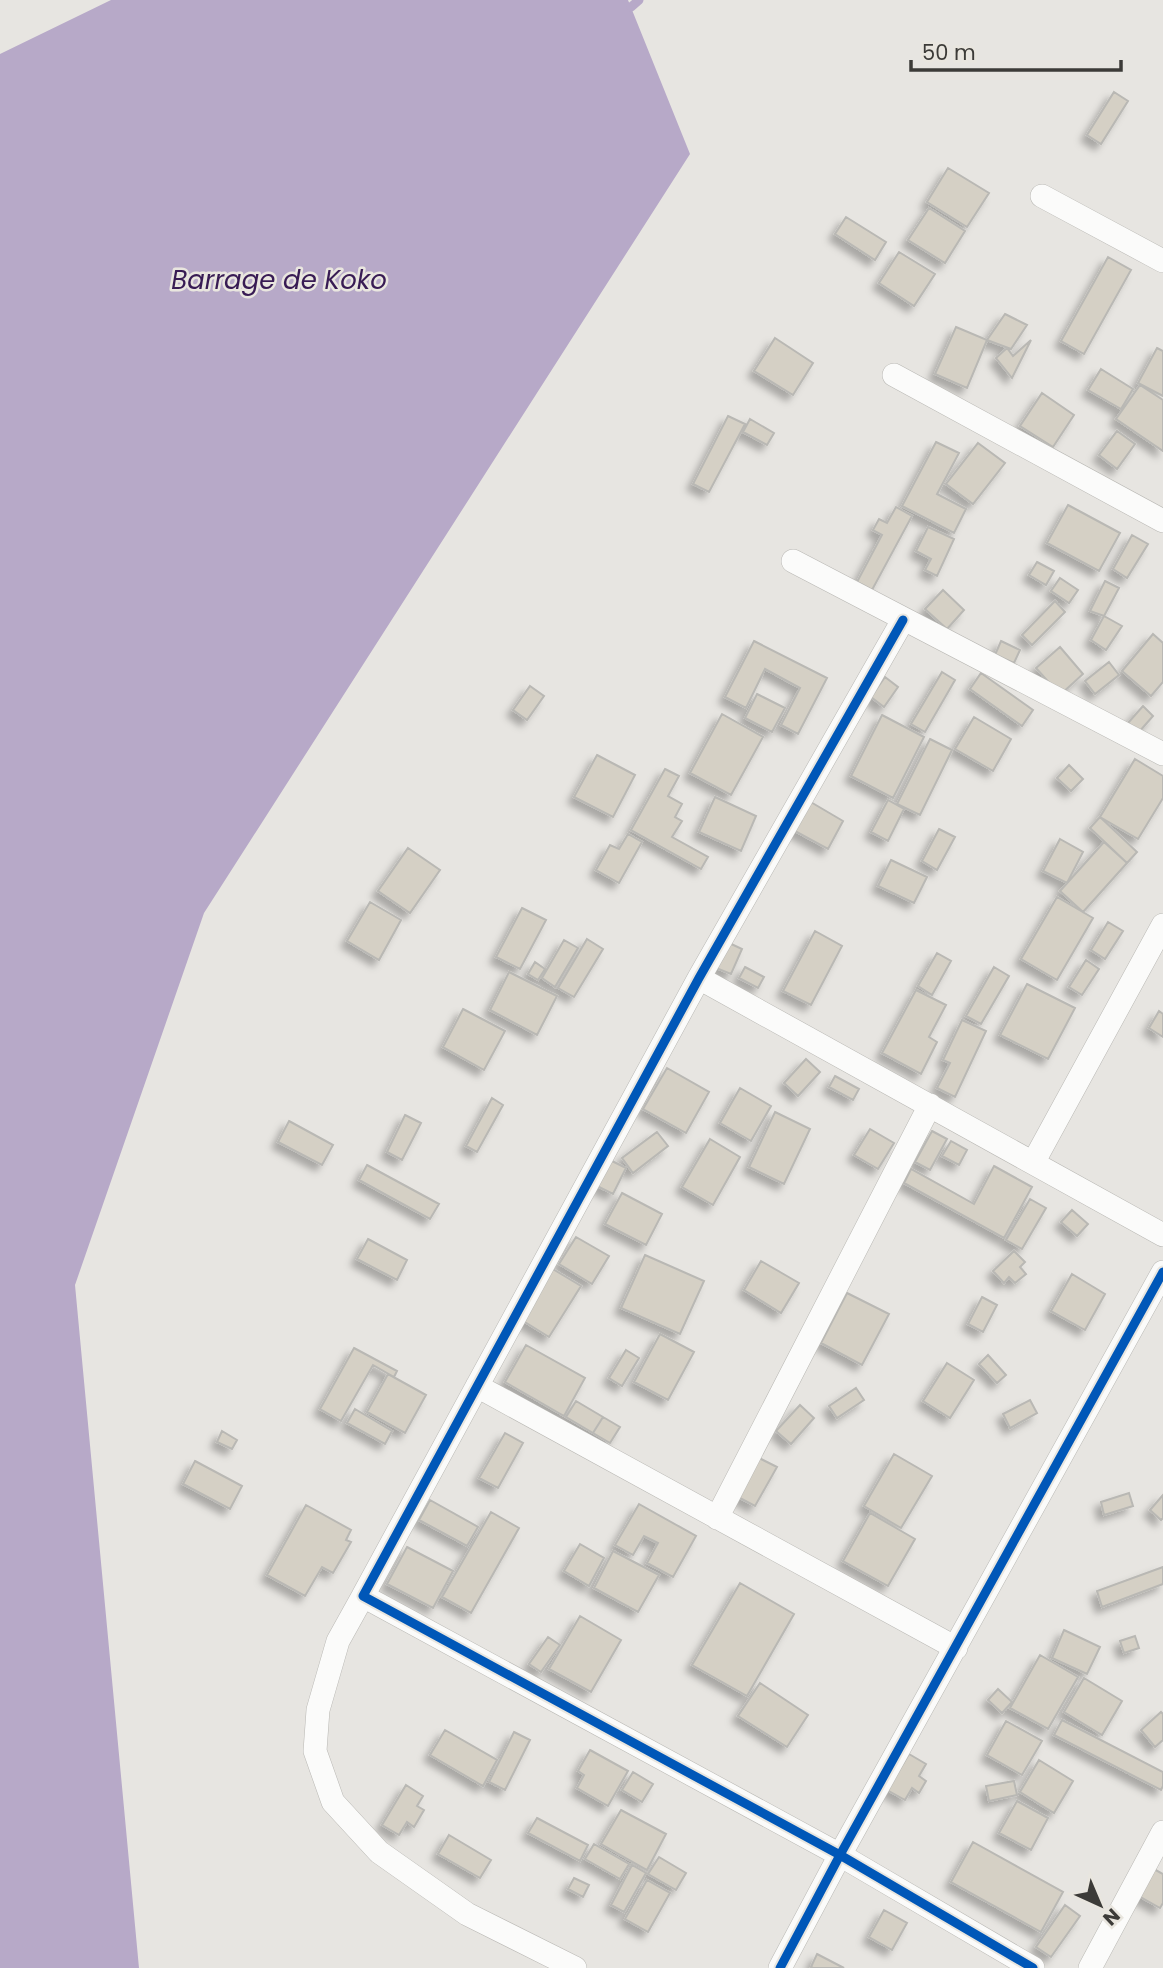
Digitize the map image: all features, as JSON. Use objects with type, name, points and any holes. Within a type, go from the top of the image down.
[{"type":"street","points":[[1042,195],[1163,261]]},
{"type":"street","points":[[894,376],[1163,521]]},
{"type":"street","points":[[793,561],[1163,754]]},
{"type":"street","points":[[575,1968],[467,1914],[379,1852],[332,1802],[315,1751],[318,1710],[338,1641],[699,978],[903,620]]},
{"type":"street","points":[[1033,1163],[1163,925]]},
{"type":"street","points":[[699,978],[1163,1235]]},
{"type":"street","points":[[717,1518],[930,1105]]},
{"type":"street","points":[[780,1968],[1163,1272]]},
{"type":"street","points":[[477,1386],[956,1648]]},
{"type":"street","points":[[363,1596],[840,1855],[1033,1968]]},
{"type":"street","points":[[1090,1968],[1163,1832]]},
{"type":"water","name":"Barrage de Koko","points":[[111,0],[628,0],[690,154],[204,913],[75,1285],[139,1968],[0,1968],[0,54]]},
{"type":"building","points":[[1114,92],[1128,101],[1101,144],[1087,135]]},
{"type":"building","points":[[948,168],[989,193],[967,227],[927,202]]},
{"type":"building","points":[[929,208],[965,231],[945,263],[908,240]]},
{"type":"building","points":[[846,217],[886,242],[875,260],[835,234]]},
{"type":"building","points":[[899,252],[935,274],[914,306],[879,283]]},
{"type":"building","points":[[1108,257],[1131,270],[1084,354],[1061,341]]},
{"type":"building","points":[[1005,314],[1027,325],[1011,349],[987,340]]},
{"type":"building","points":[[956,327],[987,340],[967,388],[935,374]]},
{"type":"building","points":[[775,338],[813,363],[793,395],[754,371]]},
{"type":"building","points":[[1031,340],[1012,378],[996,358],[1007,348],[1013,356]]},
{"type":"building","points":[[1157,348],[1163,351],[1163,396],[1138,383]]},
{"type":"building","points":[[1101,369],[1133,389],[1121,409],[1088,390]]},
{"type":"building","points":[[1140,385],[1163,400],[1163,451],[1116,419]]},
{"type":"building","points":[[1042,393],[1074,415],[1053,447],[1020,426]]},
{"type":"building","points":[[728,416],[745,424],[709,492],[693,484]]},
{"type":"building","points":[[750,419],[774,433],[767,445],[743,432]]},
{"type":"building","points":[[1117,431],[1135,444],[1117,469],[1099,455]]},
{"type":"building","points":[[936,442],[959,453],[937,494],[966,509],[954,533],[902,506]]},
{"type":"building","points":[[978,443],[1005,463],[973,504],[946,484]]},
{"type":"building","points":[[1068,505],[1120,533],[1099,571],[1047,543]]},
{"type":"building","points":[[896,507],[912,516],[872,590],[857,582],[882,535],[873,530],[879,519],[887,523]]},
{"type":"building","points":[[928,527],[954,539],[937,576],[925,570],[931,559],[916,551]]},
{"type":"building","points":[[1132,535],[1148,544],[1127,578],[1113,569]]},
{"type":"building","points":[[1037,562],[1054,571],[1046,585],[1029,575]]},
{"type":"building","points":[[1060,578],[1078,590],[1069,603],[1051,591]]},
{"type":"building","points":[[1105,581],[1119,588],[1104,616],[1090,611]]},
{"type":"building","points":[[943,590],[964,610],[947,629],[925,609]]},
{"type":"building","points":[[1055,601],[1065,612],[1032,645],[1022,635]]},
{"type":"building","points":[[1104,616],[1122,626],[1106,650],[1091,640]]},
{"type":"building","points":[[1153,634],[1163,643],[1163,682],[1151,696],[1122,671]]},
{"type":"building","points":[[754,641],[827,678],[798,734],[781,725],[800,688],[765,669],[746,708],[725,697]]},
{"type":"building","points":[[1001,641],[1020,650],[1014,663],[995,655]]},
{"type":"building","points":[[1060,647],[1083,674],[1060,695],[1036,668]]},
{"type":"building","points":[[1109,662],[1119,675],[1095,694],[1085,681]]},
{"type":"building","points":[[942,672],[955,680],[925,732],[911,724]]},
{"type":"building","points":[[981,673],[1033,710],[1022,726],[970,689]]},
{"type":"building","points":[[885,677],[898,687],[884,707],[871,697]]},
{"type":"building","points":[[530,686],[544,696],[527,720],[513,710]]},
{"type":"building","points":[[757,694],[785,708],[772,732],[745,718]]},
{"type":"building","points":[[1143,706],[1153,716],[1139,732],[1128,723]]},
{"type":"building","points":[[722,714],[763,737],[731,795],[690,773]]},
{"type":"building","points":[[882,715],[924,737],[893,798],[851,776]]},
{"type":"building","points":[[974,717],[1011,739],[993,771],[955,749]]},
{"type":"building","points":[[930,739],[952,750],[920,815],[897,804]]},
{"type":"building","points":[[597,755],[635,775],[613,817],[574,797]]},
{"type":"building","points":[[1135,759],[1163,776],[1163,798],[1138,839],[1100,817]]},
{"type":"building","points":[[1069,765],[1083,779],[1071,791],[1057,778]]},
{"type":"building","points":[[665,769],[679,776],[668,796],[682,804],[675,817],[682,821],[672,837],[708,857],[701,869],[631,830]]},
{"type":"building","points":[[715,797],[756,816],[741,851],[699,832]]},
{"type":"building","points":[[888,800],[904,809],[888,841],[871,832]]},
{"type":"building","points":[[809,801],[843,821],[828,849],[793,830]]},
{"type":"building","points":[[1100,817],[1137,852],[1127,863],[1090,828]]},
{"type":"building","points":[[939,829],[955,837],[937,870],[922,861]]},
{"type":"building","points":[[628,834],[642,842],[619,883],[596,870],[610,845],[619,849]]},
{"type":"building","points":[[1060,839],[1083,852],[1067,883],[1043,871]]},
{"type":"building","points":[[1104,842],[1127,863],[1083,912],[1060,891]]},
{"type":"building","points":[[408,848],[440,870],[410,913],[378,891]]},
{"type":"building","points":[[891,860],[927,877],[914,903],[878,886]]},
{"type":"building","points":[[1057,897],[1093,918],[1057,980],[1021,959]]},
{"type":"building","points":[[370,902],[401,920],[379,960],[347,941]]},
{"type":"building","points":[[522,908],[546,920],[520,969],[496,957]]},
{"type":"building","points":[[1108,922],[1123,931],[1105,959],[1091,950]]},
{"type":"building","points":[[815,931],[842,946],[811,1005],[783,991]]},
{"type":"building","points":[[587,939],[603,949],[574,997],[558,988]]},
{"type":"building","points":[[564,940],[578,948],[555,987],[542,978]]},
{"type":"building","points":[[727,942],[742,949],[731,974],[716,968]]},
{"type":"building","points":[[937,953],[951,961],[932,995],[918,986]]},
{"type":"building","points":[[1086,960],[1099,969],[1082,995],[1069,987]]},
{"type":"building","points":[[535,962],[545,969],[538,980],[528,974]]},
{"type":"building","points":[[745,967],[764,977],[758,988],[739,978]]},
{"type":"building","points":[[994,967],[1009,976],[981,1024],[966,1016]]},
{"type":"building","points":[[509,972],[557,996],[537,1035],[490,1010]]},
{"type":"building","points":[[1027,984],[1075,1008],[1048,1059],[1000,1035]]},
{"type":"building","points":[[916,990],[946,1005],[929,1037],[937,1042],[921,1074],[882,1053]]},
{"type":"building","points":[[463,1009],[505,1031],[484,1070],[443,1047]]},
{"type":"building","points":[[1159,1011],[1163,1014],[1163,1037],[1149,1028]]},
{"type":"building","points":[[962,1020],[986,1031],[955,1097],[937,1088],[950,1063],[943,1060]]},
{"type":"building","points":[[806,1059],[820,1072],[798,1096],[784,1083]]},
{"type":"building","points":[[667,1068],[709,1092],[686,1133],[643,1109]]},
{"type":"building","points":[[835,1076],[859,1089],[853,1100],[829,1087]]},
{"type":"building","points":[[740,1088],[771,1106],[751,1141],[720,1123]]},
{"type":"building","points":[[492,1098],[503,1105],[477,1152],[466,1146]]},
{"type":"building","points":[[775,1112],[810,1129],[784,1184],[749,1167]]},
{"type":"building","points":[[405,1115],[421,1123],[402,1160],[387,1152]]},
{"type":"building","points":[[289,1121],[333,1145],[322,1165],[278,1142]]},
{"type":"building","points":[[870,1129],[894,1143],[878,1169],[854,1155]]},
{"type":"building","points":[[932,1131],[947,1139],[930,1170],[915,1162]]},
{"type":"building","points":[[657,1132],[668,1146],[633,1173],[622,1158]]},
{"type":"building","points":[[710,1139],[740,1157],[713,1205],[682,1187]]},
{"type":"building","points":[[951,1141],[967,1150],[959,1165],[942,1156]]},
{"type":"building","points":[[610,1160],[626,1168],[613,1194],[597,1186]]},
{"type":"building","points":[[367,1165],[439,1204],[430,1219],[359,1180]]},
{"type":"building","points":[[994,1166],[1032,1187],[1004,1238],[904,1183],[911,1169],[974,1204]]},
{"type":"building","points":[[622,1193],[662,1214],[646,1245],[605,1224]]},
{"type":"building","points":[[1030,1199],[1046,1208],[1022,1249],[1006,1240]]},
{"type":"building","points":[[1072,1210],[1088,1224],[1077,1236],[1061,1222]]},
{"type":"building","points":[[576,1237],[609,1256],[592,1284],[559,1264]]},
{"type":"building","points":[[368,1239],[407,1260],[397,1280],[357,1259]]},
{"type":"building","points":[[1014,1251],[1025,1262],[1020,1267],[1026,1274],[1015,1283],[1009,1277],[1004,1283],[993,1271]]},
{"type":"building","points":[[645,1255],[704,1281],[680,1334],[621,1308]]},
{"type":"building","points":[[761,1261],[799,1283],[781,1313],[744,1290]]},
{"type":"building","points":[[551,1268],[581,1286],[549,1337],[520,1319]]},
{"type":"building","points":[[1072,1274],[1105,1294],[1085,1330],[1051,1311]]},
{"type":"building","points":[[847,1293],[889,1314],[862,1365],[821,1343]]},
{"type":"building","points":[[982,1297],[997,1305],[983,1332],[968,1324]]},
{"type":"building","points":[[660,1334],[694,1352],[668,1400],[634,1382]]},
{"type":"building","points":[[526,1345],[585,1378],[564,1416],[505,1382]]},
{"type":"building","points":[[354,1348],[397,1371],[394,1377],[373,1365],[341,1421],[320,1409]]},
{"type":"building","points":[[626,1350],[639,1358],[622,1386],[609,1378]]},
{"type":"building","points":[[988,1355],[1006,1375],[997,1383],[979,1364]]},
{"type":"building","points":[[947,1363],[974,1380],[950,1418],[923,1401]]},
{"type":"building","points":[[388,1374],[426,1395],[405,1433],[367,1412]]},
{"type":"building","points":[[856,1388],[864,1400],[837,1418],[829,1406]]},
{"type":"building","points":[[1030,1400],[1037,1413],[1010,1428],[1003,1414]]},
{"type":"building","points":[[576,1401],[603,1417],[593,1433],[566,1417]]},
{"type":"building","points":[[800,1405],[814,1418],[791,1444],[776,1431]]},
{"type":"building","points":[[355,1409],[392,1431],[385,1444],[347,1423]]},
{"type":"building","points":[[603,1417],[620,1427],[610,1443],[593,1433]]},
{"type":"building","points":[[222,1431],[237,1440],[232,1449],[217,1442]]},
{"type":"building","points":[[505,1433],[523,1443],[498,1488],[479,1478]]},
{"type":"building","points":[[894,1454],[932,1476],[901,1528],[864,1506]]},
{"type":"building","points":[[759,1458],[777,1467],[755,1506],[738,1497]]},
{"type":"building","points":[[195,1461],[242,1486],[230,1509],[183,1484]]},
{"type":"building","points":[[1129,1493],[1133,1506],[1104,1515],[1101,1502]]},
{"type":"building","points":[[1163,1495],[1163,1518],[1161,1520],[1150,1510]]},
{"type":"building","points":[[430,1500],[478,1527],[467,1546],[419,1520]]},
{"type":"building","points":[[639,1504],[696,1536],[673,1577],[647,1563],[658,1543],[644,1536],[633,1555],[615,1545]]},
{"type":"building","points":[[306,1505],[351,1530],[346,1540],[351,1542],[333,1573],[322,1567],[305,1596],[267,1575]]},
{"type":"building","points":[[491,1512],[519,1528],[471,1613],[442,1597]]},
{"type":"building","points":[[870,1513],[915,1539],[888,1586],[843,1561]]},
{"type":"building","points":[[580,1544],[604,1558],[589,1586],[564,1571]]},
{"type":"building","points":[[407,1547],[453,1571],[433,1608],[387,1584]]},
{"type":"building","points":[[613,1551],[659,1575],[638,1612],[594,1588]]},
{"type":"building","points":[[1163,1567],[1163,1584],[1102,1607],[1097,1591]]},
{"type":"building","points":[[740,1583],[794,1614],[747,1696],[692,1665]]},
{"type":"building","points":[[580,1616],[621,1640],[591,1692],[549,1669]]},
{"type":"building","points":[[1064,1630],[1100,1647],[1087,1674],[1052,1658]]},
{"type":"building","points":[[1135,1636],[1139,1648],[1124,1653],[1120,1641]]},
{"type":"building","points":[[548,1637],[560,1645],[541,1672],[529,1664]]},
{"type":"building","points":[[1040,1655],[1078,1677],[1048,1729],[1010,1708]]},
{"type":"building","points":[[1084,1678],[1122,1701],[1102,1735],[1064,1712]]},
{"type":"building","points":[[760,1683],[808,1715],[787,1747],[738,1716]]},
{"type":"building","points":[[998,1689],[1012,1702],[1002,1713],[988,1700]]},
{"type":"building","points":[[1161,1712],[1163,1740],[1155,1747],[1141,1730]]},
{"type":"building","points":[[1062,1720],[1163,1772],[1161,1790],[1054,1735]]},
{"type":"building","points":[[1006,1721],[1042,1741],[1022,1775],[987,1755]]},
{"type":"building","points":[[445,1730],[497,1760],[483,1786],[430,1755]]},
{"type":"building","points":[[514,1732],[530,1740],[505,1790],[489,1782]]},
{"type":"building","points":[[590,1750],[628,1771],[608,1806],[577,1788],[584,1775],[578,1771]]},
{"type":"building","points":[[909,1754],[926,1764],[919,1776],[926,1781],[919,1793],[912,1788],[905,1800],[887,1790]]},
{"type":"building","points":[[1039,1760],[1073,1781],[1054,1813],[1020,1792]]},
{"type":"building","points":[[633,1772],[653,1784],[642,1802],[622,1790]]},
{"type":"building","points":[[1014,1781],[1017,1795],[989,1801],[986,1786]]},
{"type":"building","points":[[406,1785],[423,1796],[417,1806],[424,1810],[414,1827],[407,1822],[399,1835],[382,1825]]},
{"type":"building","points":[[1017,1801],[1048,1818],[1031,1850],[999,1833]]},
{"type":"building","points":[[621,1810],[666,1834],[647,1870],[601,1844]]},
{"type":"building","points":[[537,1818],[588,1845],[580,1861],[528,1833]]},
{"type":"building","points":[[449,1835],[491,1860],[480,1878],[438,1854]]},
{"type":"building","points":[[973,1842],[1063,1892],[1041,1932],[951,1882]]},
{"type":"building","points":[[594,1844],[629,1864],[620,1879],[585,1859]]},
{"type":"building","points":[[659,1857],[686,1873],[676,1890],[648,1874]]},
{"type":"building","points":[[632,1865],[646,1873],[624,1912],[611,1905]]},
{"type":"building","points":[[1152,1868],[1163,1874],[1163,1903],[1160,1908],[1137,1895]]},
{"type":"building","points":[[574,1878],[589,1885],[583,1897],[568,1889]]},
{"type":"building","points":[[647,1880],[670,1893],[648,1932],[625,1919]]},
{"type":"building","points":[[1065,1905],[1080,1916],[1051,1957],[1036,1947]]},
{"type":"building","points":[[884,1910],[907,1923],[892,1950],[869,1937]]},
{"type":"building","points":[[817,1954],[844,1968],[811,1967]]},
{"type":"waterway","points":[[631,7],[639,0]]},
{"type":"cycle path","points":[[903,620],[699,978],[363,1596],[840,1855],[1033,1968]]},
{"type":"cycle path","points":[[780,1968],[1163,1272]]}]
